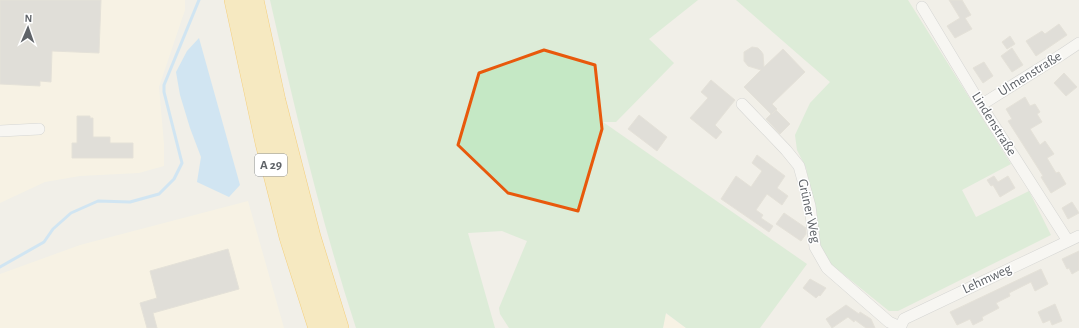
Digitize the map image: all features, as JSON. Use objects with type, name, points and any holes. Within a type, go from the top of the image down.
[{"type":"highway","name":"A 29","points":[[235,0],[266,143],[290,237],[319,328]]},
{"type":"highway","name":"A 29","points":[[253,0],[275,101],[310,237],[338,328]]},
{"type":"highway","points":[[310,237],[321,248],[347,328]]},
{"type":"street","name":"Lindenstraße","points":[[922,7],[981,104],[1068,241]]},
{"type":"street","name":"Ulmenstraße","points":[[981,104],[1079,43]]},
{"type":"street","name":"Grüner Weg","points":[[742,104],[786,150],[799,166],[810,206],[815,247],[827,268],[889,322],[900,327]]},
{"type":"street","points":[[0,131],[39,129]]},
{"type":"street","name":"Lehmweg","points":[[900,327],[904,319],[1079,236]]},
{"type":"highlighted area","points":[[544,50],[595,65],[602,129],[578,211],[508,193],[458,145],[479,73]]},
{"type":"shaded area","points":[[0,0],[185,0],[185,10],[159,87],[164,144],[164,166],[139,173],[80,176],[45,182],[0,203]]},
{"type":"shaded area","points":[[248,201],[284,328],[0,328],[0,274],[80,245]]},
{"type":"shaded area","points":[[665,313],[686,328],[663,328]]},
{"type":"green space","points":[[270,0],[698,0],[649,39],[674,63],[616,122],[603,122],[807,264],[760,328],[686,328],[666,313],[663,328],[509,328],[500,314],[499,308],[527,241],[502,231],[468,233],[495,328],[356,328],[320,206]]},
{"type":"green space","points":[[736,0],[908,0],[1011,164],[962,190],[976,217],[1029,191],[1051,235],[898,311],[889,311],[832,265],[819,247],[815,214],[806,168],[797,150],[795,135],[810,103],[830,82]]},
{"type":"water","points":[[199,38],[240,185],[229,197],[197,182],[201,157],[180,95],[176,72],[187,51]]},
{"type":"building","points":[[0,0],[101,0],[99,53],[52,51],[51,82],[40,81],[40,86],[0,84]]},
{"type":"building","points":[[949,0],[962,0],[971,15],[965,18],[972,29],[955,38],[947,26],[960,18]]},
{"type":"building","points":[[1059,24],[1067,35],[1036,56],[1026,41],[1042,31],[1045,34]]},
{"type":"building","points":[[1010,36],[1015,44],[1007,49],[1002,42]]},
{"type":"building","points":[[752,47],[758,48],[763,54],[764,67],[783,49],[805,72],[772,104],[790,124],[780,134],[766,119],[771,114],[744,87],[761,70],[748,66],[744,61],[744,52]]},
{"type":"building","points":[[1012,48],[1023,65],[1012,72],[1001,56]]},
{"type":"building","points":[[984,62],[993,76],[983,83],[973,68]]},
{"type":"building","points":[[1064,73],[1077,87],[1066,96],[1054,83]]},
{"type":"building","points":[[711,80],[735,100],[715,125],[722,132],[716,139],[690,118],[708,98],[701,92]]},
{"type":"building","points":[[1025,97],[1030,106],[1035,104],[1040,112],[1037,114],[1042,122],[1030,129],[1040,145],[1045,141],[1054,154],[1047,158],[1056,173],[1059,172],[1066,184],[1051,193],[1041,177],[1043,176],[1008,121],[1012,119],[1006,109]]},
{"type":"building","points":[[639,115],[667,137],[657,151],[628,129]]},
{"type":"building","points":[[77,116],[90,116],[90,118],[93,118],[93,137],[110,137],[110,143],[133,143],[133,158],[72,158],[72,143],[77,143]]},
{"type":"building","points":[[757,155],[785,176],[777,188],[788,196],[782,205],[767,194],[756,210],[763,215],[761,218],[773,226],[769,232],[721,199],[736,176],[751,187],[762,171],[752,163]]},
{"type":"building","points":[[994,176],[998,182],[1008,176],[1015,188],[1000,197],[993,185],[991,186],[987,180]]},
{"type":"building","points":[[1072,202],[1079,213],[1068,219],[1062,208]]},
{"type":"building","points":[[784,213],[806,228],[806,234],[801,241],[776,224]]},
{"type":"building","points":[[228,249],[239,289],[153,313],[157,328],[147,328],[140,303],[157,298],[150,271]]},
{"type":"building","points":[[1079,251],[1079,270],[1072,274],[1069,268],[1067,269],[1062,259]]},
{"type":"building","points":[[1041,269],[1048,284],[1035,291],[1031,282],[1009,293],[1010,296],[996,303],[999,308],[982,317],[983,320],[973,325],[970,319],[957,325],[950,312]]},
{"type":"building","points":[[810,279],[826,288],[820,296],[819,295],[816,298],[803,288]]},
{"type":"building","points":[[1055,304],[1062,321],[1052,325],[1050,320],[1043,323],[1038,312]]},
{"type":"building","points":[[846,305],[859,314],[860,312],[871,319],[875,328],[866,328],[848,317],[832,328],[826,319]]},
{"type":"waterway","points":[[0,267],[44,242],[53,229],[71,213],[98,201],[130,202],[159,194],[174,179],[182,163],[164,92],[164,85],[199,0]]}]
